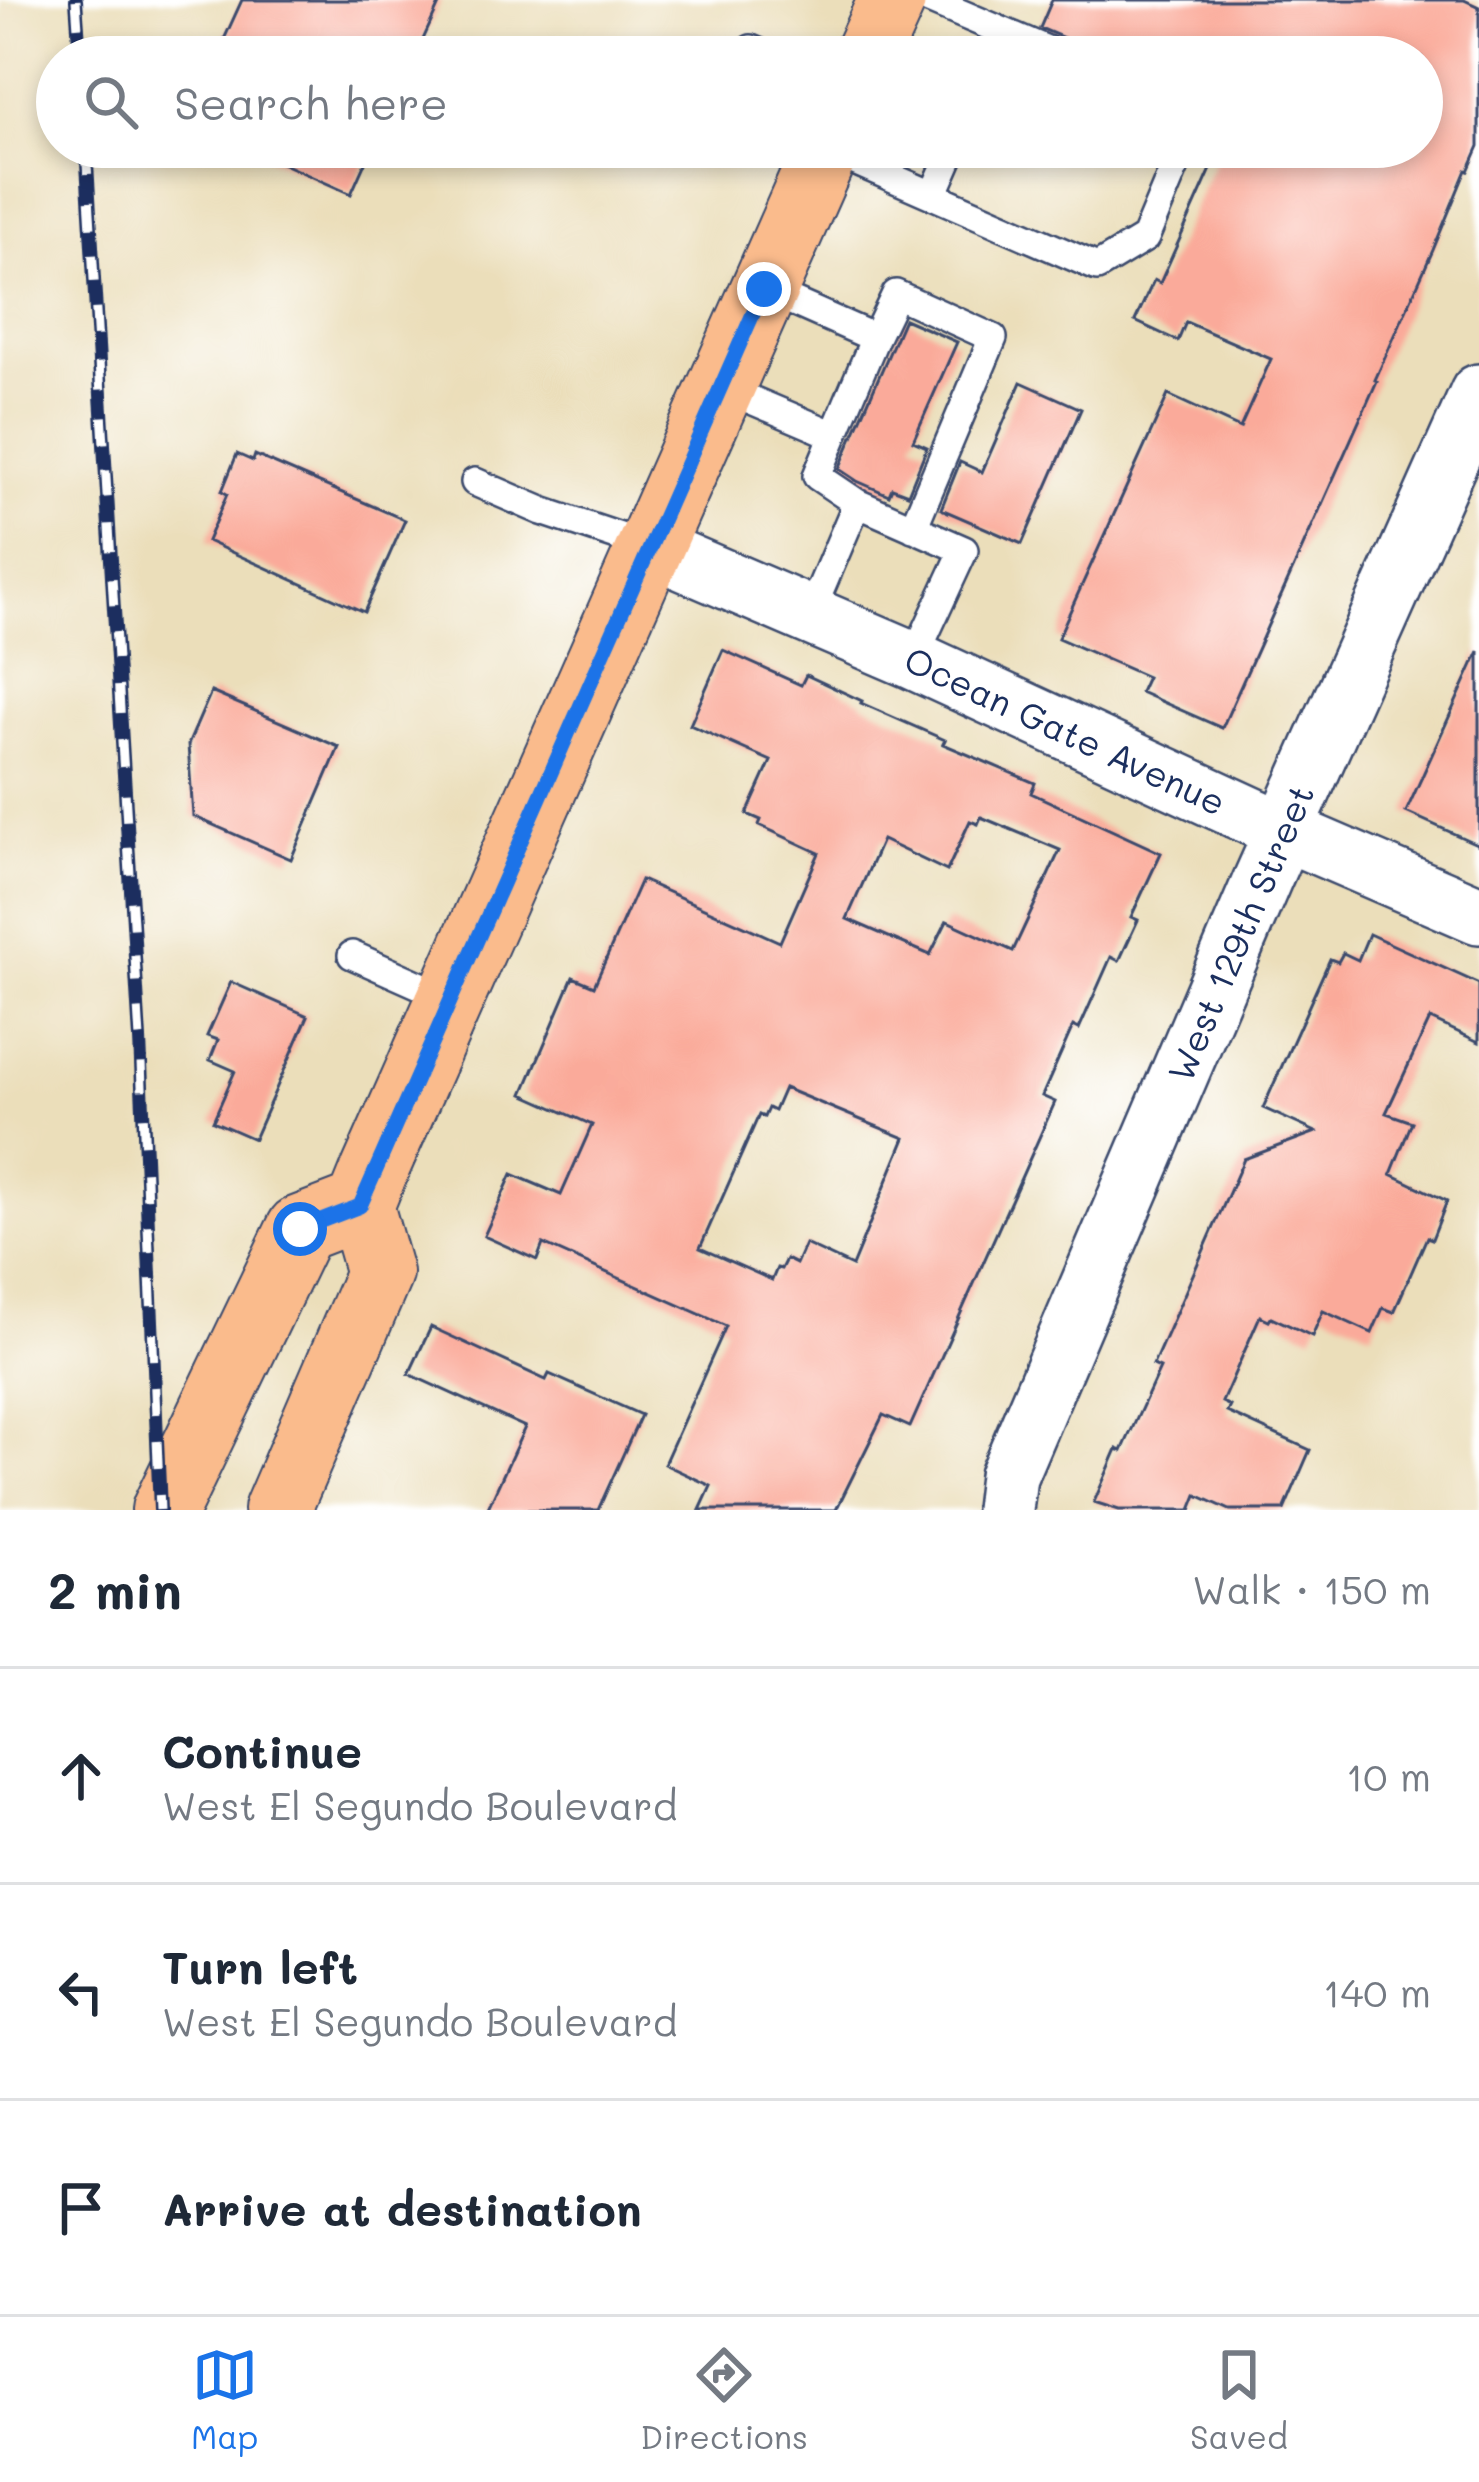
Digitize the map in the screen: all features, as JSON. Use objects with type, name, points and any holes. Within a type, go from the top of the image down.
[{"type":"main road","points":[[876,36],[892,0]]},
{"type":"main road","points":[[277,1510],[380,1273],[360,1206],[818,168]]},
{"type":"main road","points":[[165,1510],[300,1229],[360,1206]]},
{"type":"street","name":"West 129th Street","points":[[1006,1493],[1284,832],[1479,393]]},
{"type":"street","name":"Ocean Gate Avenue","points":[[650,547],[1479,915]]},
{"type":"lane","points":[[929,0],[986,36]]},
{"type":"lane","points":[[872,168],[1097,267],[1144,238],[1174,168]]},
{"type":"lane","points":[[933,195],[945,168]]},
{"type":"lane","points":[[764,289],[875,338]]},
{"type":"lane","points":[[913,528],[993,338],[896,294],[817,476],[857,503],[913,528],[964,550],[913,660]]},
{"type":"lane","points":[[721,387],[834,435]]},
{"type":"lane","points":[[475,482],[542,511],[650,547]]},
{"type":"lane","points":[[809,616],[857,503]]},
{"type":"lane","points":[[352,955],[451,999]]},
{"type":"building","points":[[242,0],[441,0],[425,36],[226,36]]},
{"type":"building","points":[[1052,0],[1464,0],[1479,7],[1479,146],[1222,728],[1140,692],[1147,677],[1058,638],[1168,395],[1240,428],[1271,359],[1186,322],[1178,341],[1135,321],[1154,280],[1160,283],[1212,168],[1443,168],[1443,36],[1059,36],[1040,28]]},
{"type":"building","points":[[292,168],[363,168],[351,194]]},
{"type":"building","points":[[904,319],[957,342],[913,441],[927,447],[908,494],[892,488],[889,495],[839,469]]},
{"type":"building","points":[[1021,382],[1081,409],[1022,544],[941,509],[960,462],[982,472]]},
{"type":"building","points":[[237,454],[253,461],[255,455],[405,520],[364,612],[207,541]]},
{"type":"building","points":[[723,650],[801,685],[806,675],[945,740],[943,744],[1035,783],[1031,793],[1161,853],[1131,917],[1138,920],[1119,961],[1111,957],[1042,1096],[1055,1102],[910,1427],[883,1415],[836,1510],[700,1510],[711,1486],[664,1464],[726,1326],[543,1244],[537,1260],[484,1236],[512,1174],[561,1195],[592,1125],[523,1094],[573,977],[594,986],[641,880],[780,942],[819,853],[759,825],[761,820],[747,814],[771,761],[690,725]],"holes":[[[981,817],[1060,850],[1013,951],[947,921],[930,955],[847,919],[882,840],[947,871],[970,821],[978,824]],[[784,1088],[905,1138],[852,1266],[805,1244],[796,1264],[786,1259],[772,1280],[700,1248],[759,1115],[764,1117],[768,1108],[774,1111]]]},
{"type":"building","points":[[1479,651],[1479,845],[1406,812]]},
{"type":"building","points":[[211,692],[339,747],[291,859],[193,816],[188,745]]},
{"type":"building","points":[[1369,934],[1479,984],[1479,1042],[1430,1019],[1386,1113],[1412,1122],[1391,1174],[1447,1201],[1432,1239],[1427,1237],[1394,1312],[1383,1308],[1372,1333],[1323,1311],[1312,1336],[1260,1316],[1222,1402],[1230,1406],[1227,1412],[1310,1450],[1284,1510],[1230,1510],[1197,1495],[1191,1510],[1119,1510],[1094,1502],[1160,1368],[1153,1365],[1244,1159],[1316,1132],[1263,1108],[1330,959],[1338,962],[1343,953],[1358,960]]},
{"type":"building","points":[[231,982],[308,1016],[254,1139],[213,1121],[235,1071],[210,1060],[218,1040],[207,1036]]},
{"type":"building","points":[[431,1327],[546,1380],[549,1374],[641,1415],[598,1510],[487,1510],[525,1427],[409,1374]]},
{"type":"railway","points":[[76,0],[79,36]]},
{"type":"railway","points":[[87,168],[140,1039],[160,1510]]},
{"type":"route","points":[[300,1229],[360,1206],[764,289]]}]
